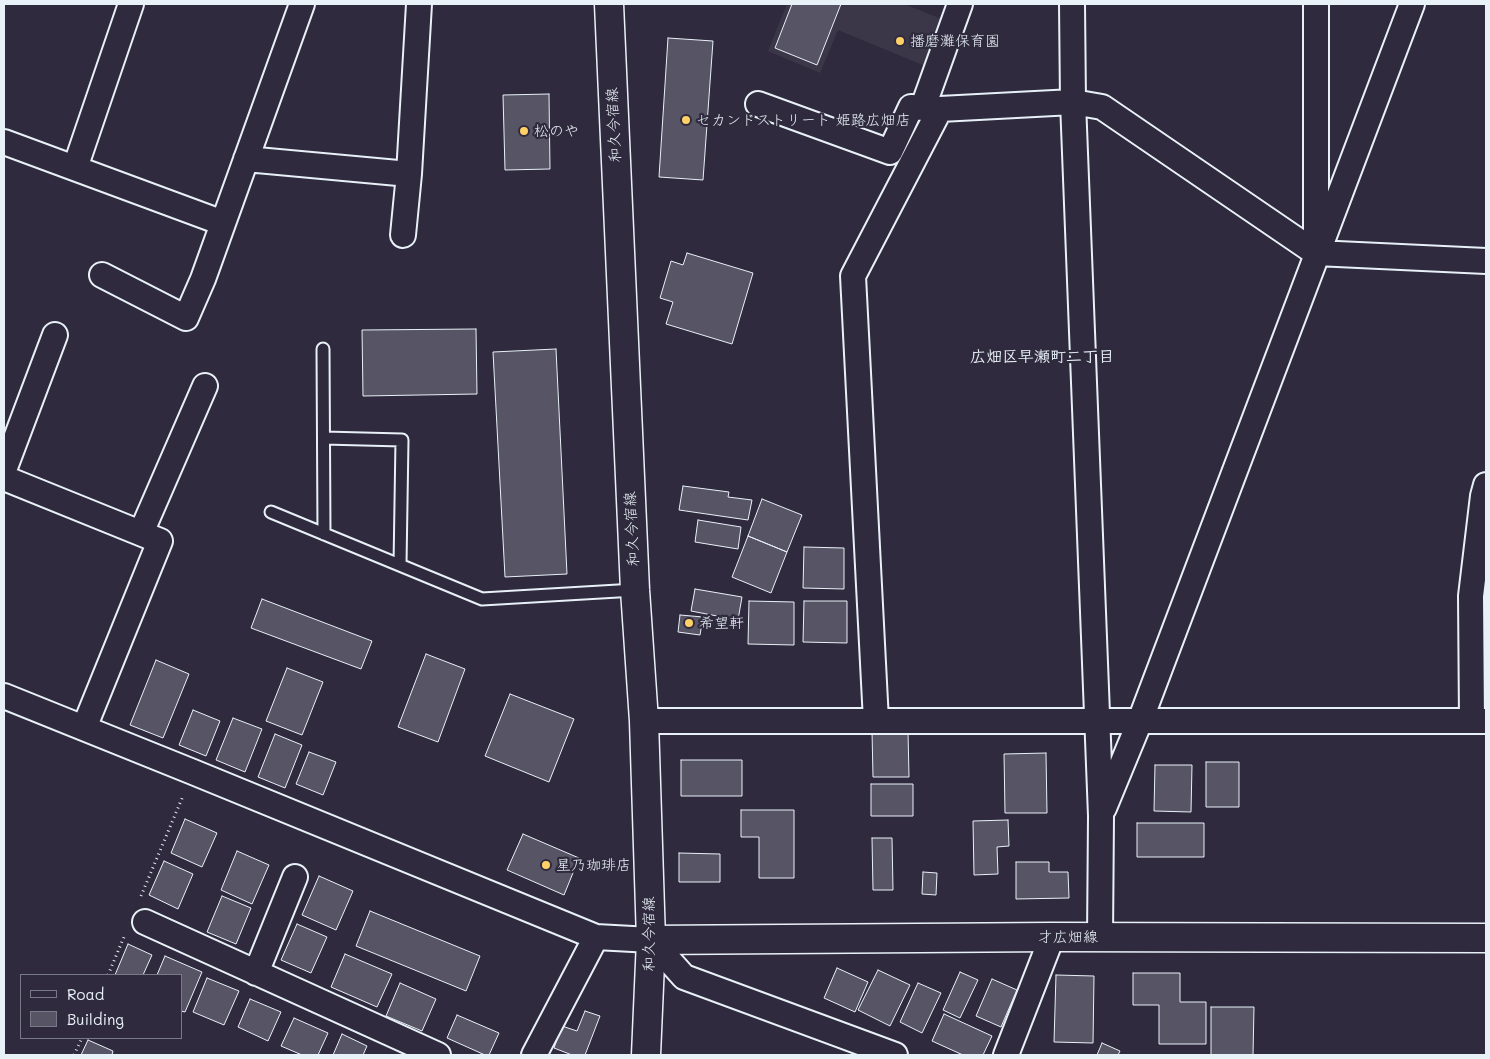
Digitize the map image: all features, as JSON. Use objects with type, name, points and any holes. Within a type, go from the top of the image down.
[{"type":"main road","name":"和久今宿線","points":[[609,4],[635,590],[644,721],[651,940],[646,1055]]},
{"type":"main road","name":"才広畑線","points":[[651,940],[1052,937],[1486,938]]},
{"type":"street","points":[[75,168],[131,4]]},
{"type":"street","points":[[102,274],[186,318],[203,279],[302,4]]},
{"type":"street","points":[[403,235],[409,174],[419,4]]},
{"type":"street","points":[[876,721],[853,276],[932,108],[960,4]]},
{"type":"street","points":[[1072,4],[1073,102],[1101,816],[1100,938]]},
{"type":"street","points":[[1316,4],[1316,252]]},
{"type":"street","points":[[1101,816],[1140,721],[1316,252],[1412,4]]},
{"type":"street","points":[[758,104],[890,152],[911,107],[932,108],[1073,102],[1102,107],[1316,252],[1486,261]]},
{"type":"street","points":[[4,142],[223,223]]},
{"type":"street","points":[[246,160],[409,174]]},
{"type":"street","points":[[4,470],[55,336]]},
{"type":"street","points":[[141,533],[205,386]]},
{"type":"street","points":[[4,478],[160,541],[84,728]]},
{"type":"street","points":[[644,721],[1479,721],[1471,596],[1480,563],[1483,496],[1486,485]]},
{"type":"street","points":[[4,696],[596,937],[651,940],[684,977],[895,1055]]},
{"type":"street","points":[[256,973],[296,877]]},
{"type":"street","points":[[136,919],[438,1055]]},
{"type":"street","points":[[534,1055],[596,937]]},
{"type":"street","points":[[1006,1055],[1052,937]]},
{"type":"lane","points":[[323,349],[324,534]]},
{"type":"lane","points":[[324,438],[402,440],[400,565]]},
{"type":"lane","points":[[271,512],[482,599],[635,590]]},
{"type":"path","points":[[108,974],[136,919],[193,772]]},
{"type":"path","points":[[74,1055],[82,1039]]},
{"type":"shaded area","name":"播磨灘保育園","points":[[787,4],[904,4],[944,20],[925,66],[838,30],[820,73],[768,51]]},
{"type":"building","points":[[792,4],[841,4],[817,65],[775,48]]},
{"type":"building","points":[[668,38],[713,41],[703,180],[659,177]]},
{"type":"building","points":[[549,94],[550,169],[505,170],[503,95]]},
{"type":"building","points":[[687,253],[753,273],[732,344],[666,324],[673,302],[660,298],[671,261],[683,265]]},
{"type":"building","points":[[476,329],[477,394],[363,396],[362,330]]},
{"type":"building","points":[[556,349],[567,574],[505,577],[493,352]]},
{"type":"building","points":[[683,486],[729,492],[728,497],[752,500],[748,520],[679,510]]},
{"type":"building","points":[[762,499],[802,515],[787,552],[748,536]]},
{"type":"building","points":[[698,520],[741,527],[738,549],[695,542]]},
{"type":"building","points":[[748,536],[787,552],[771,593],[732,577]]},
{"type":"building","points":[[804,547],[844,548],[844,589],[803,588]]},
{"type":"building","points":[[695,589],[742,597],[738,620],[691,611]]},
{"type":"building","points":[[262,599],[372,641],[361,669],[251,628]]},
{"type":"building","points":[[749,601],[794,602],[794,645],[748,644]]},
{"type":"building","points":[[804,601],[847,601],[847,643],[803,642]]},
{"type":"building","points":[[680,615],[703,617],[700,635],[678,632]]},
{"type":"building","points":[[426,654],[465,669],[438,742],[398,727]]},
{"type":"building","points":[[156,660],[189,674],[163,738],[130,725]]},
{"type":"building","points":[[287,668],[323,682],[302,735],[266,721]]},
{"type":"building","points":[[510,694],[574,719],[549,782],[485,756]]},
{"type":"building","points":[[193,710],[220,721],[206,756],[179,745]]},
{"type":"building","points":[[233,718],[262,729],[245,772],[216,760]]},
{"type":"building","points":[[872,731],[908,731],[909,777],[873,777]]},
{"type":"building","points":[[275,734],[302,745],[285,788],[258,777]]},
{"type":"building","points":[[309,752],[336,762],[323,795],[296,784]]},
{"type":"building","points":[[1046,753],[1047,813],[1005,813],[1004,754]]},
{"type":"building","points":[[681,760],[742,760],[742,796],[681,796]]},
{"type":"building","points":[[1206,762],[1239,762],[1239,807],[1206,807]]},
{"type":"building","points":[[1155,765],[1192,765],[1191,812],[1154,811]]},
{"type":"building","points":[[871,784],[913,784],[913,816],[871,816]]},
{"type":"building","points":[[741,810],[794,810],[794,878],[759,878],[759,837],[741,837]]},
{"type":"building","points":[[185,819],[217,833],[202,867],[171,853]]},
{"type":"building","points":[[1008,820],[1009,846],[997,847],[998,874],[974,875],[973,821]]},
{"type":"building","points":[[1137,823],[1204,823],[1204,857],[1137,857]]},
{"type":"building","points":[[523,834],[579,858],[564,895],[507,870]]},
{"type":"building","points":[[872,838],[892,838],[893,890],[873,890]]},
{"type":"building","points":[[237,851],[269,865],[252,904],[221,890]]},
{"type":"building","points":[[679,853],[720,854],[720,882],[679,882]]},
{"type":"building","points":[[164,861],[193,874],[178,909],[149,895]]},
{"type":"building","points":[[1016,862],[1049,862],[1049,872],[1068,872],[1069,898],[1016,899]]},
{"type":"building","points":[[923,872],[937,873],[936,895],[922,894]]},
{"type":"building","points":[[319,876],[353,891],[336,930],[302,915]]},
{"type":"building","points":[[222,896],[251,908],[236,944],[207,932]]},
{"type":"building","points":[[370,911],[480,956],[466,991],[356,946]]},
{"type":"building","points":[[297,924],[327,937],[311,973],[281,960]]},
{"type":"building","points":[[128,944],[152,955],[143,974],[115,974]]},
{"type":"building","points":[[345,954],[392,974],[377,1007],[331,987]]},
{"type":"building","points":[[165,956],[202,972],[185,1012],[182,1011],[182,974],[157,974]]},
{"type":"building","points":[[837,968],[868,982],[855,1012],[824,998]]},
{"type":"building","points":[[878,970],[910,985],[890,1026],[858,1010]]},
{"type":"building","points":[[960,972],[978,980],[960,1018],[943,1010]]},
{"type":"building","points":[[1133,973],[1180,973],[1180,1002],[1206,1002],[1206,1044],[1159,1044],[1159,1005],[1133,1005]]},
{"type":"building","points":[[1056,975],[1094,976],[1093,1043],[1054,1042]]},
{"type":"building","points":[[207,978],[239,991],[224,1025],[193,1012]]},
{"type":"building","points":[[992,979],[1017,990],[1001,1027],[976,1016]]},
{"type":"building","points":[[400,983],[436,999],[422,1031],[386,1016]]},
{"type":"building","points":[[918,983],[941,993],[922,1033],[900,1022]]},
{"type":"building","points":[[250,999],[281,1012],[268,1041],[238,1027]]},
{"type":"building","points":[[1211,1007],[1254,1007],[1253,1055],[1211,1055]]},
{"type":"building","points":[[585,1011],[600,1016],[585,1055],[572,1055],[554,1048],[562,1026],[577,1031]]},
{"type":"building","points":[[944,1014],[992,1036],[983,1055],[963,1055],[932,1041]]},
{"type":"building","points":[[457,1015],[499,1033],[489,1055],[485,1055],[447,1038]]},
{"type":"building","points":[[294,1018],[328,1033],[318,1055],[302,1055],[281,1046]]},
{"type":"building","points":[[342,1034],[367,1046],[363,1055],[333,1055]]},
{"type":"building","points":[[88,1040],[113,1051],[112,1055],[81,1055]]},
{"type":"building","points":[[1102,1043],[1120,1051],[1118,1055],[1097,1055]]},
{"type":"place","name":"播磨灘保育園","points":[[900,41]]},
{"type":"place","name":"セカンドストリート 姫路広畑店","points":[[686,120]]},
{"type":"place","name":"松のや","points":[[524,131]]},
{"type":"place","name":"希望軒","points":[[689,623]]},
{"type":"place","name":"星乃珈琲店","points":[[546,865]]},
{"type":"district","name":"広畑区早瀬町二丁目","points":[[1042,357]]}]
